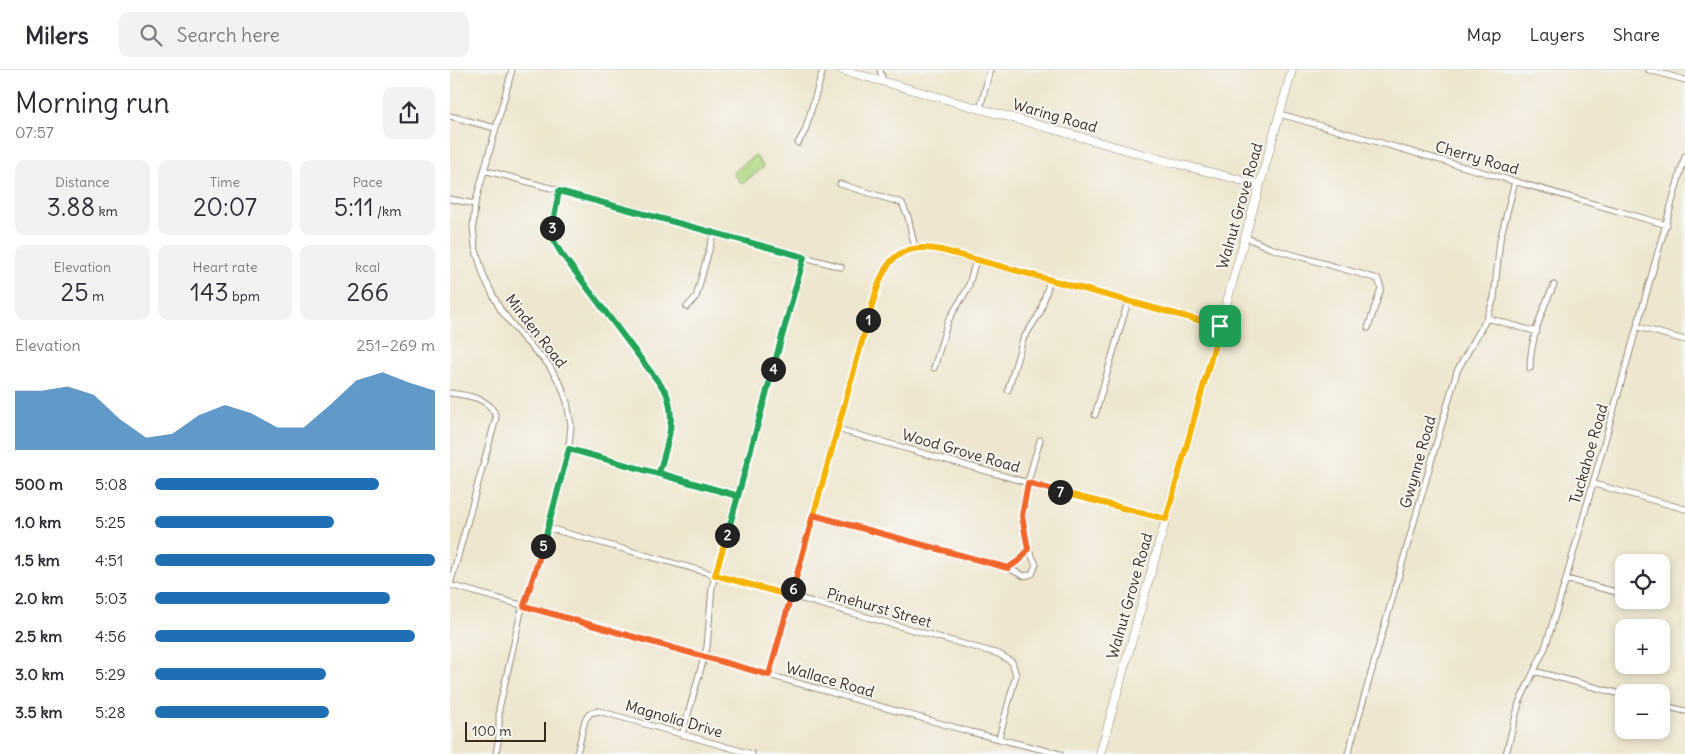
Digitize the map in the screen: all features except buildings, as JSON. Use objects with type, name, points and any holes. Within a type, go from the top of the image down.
[{"type":"main road","name":"Waring Road","points":[[842,70],[1260,185]]},
{"type":"main road","name":"Walnut Grove Road","points":[[1100,754],[1292,70]]},
{"type":"street","name":"Minden Road","points":[[496,754],[502,696],[524,606],[528,598],[569,449],[570,416],[561,385],[548,364],[504,315],[484,277],[474,240],[475,204],[512,70]]},
{"type":"street","points":[[798,143],[805,131],[823,70]]},
{"type":"street","points":[[880,70],[883,81]]},
{"type":"street","points":[[980,109],[990,70]]},
{"type":"street","points":[[1649,70],[1685,80]]},
{"type":"street","name":"Cherry Road","points":[[1280,114],[1667,224]]},
{"type":"street","points":[[450,116],[495,128]]},
{"type":"street","name":"Tuckahoe Road","points":[[1506,754],[1519,703],[1545,648],[1566,579],[1685,156]]},
{"type":"street","points":[[484,170],[841,267]]},
{"type":"street","name":"Gwynne Road","points":[[1348,754],[1457,371],[1487,318],[1494,298],[1500,240],[1515,181]]},
{"type":"street","points":[[840,184],[902,203],[908,217],[915,248]]},
{"type":"street","points":[[559,191],[552,224],[553,237],[558,248],[655,374],[668,397],[672,413],[671,426],[659,473]]},
{"type":"street","points":[[450,198],[475,204]]},
{"type":"street","points":[[687,308],[696,297],[714,232]]},
{"type":"street","points":[[1245,237],[1270,248],[1378,279],[1381,288],[1368,328]]},
{"type":"street","points":[[769,675],[882,274],[891,260],[915,248],[929,248],[1220,326]]},
{"type":"street","points":[[682,734],[708,639],[709,603],[715,575],[804,257]]},
{"type":"street","points":[[934,368],[948,321],[968,288],[976,260]]},
{"type":"street","points":[[1008,390],[1024,339],[1040,313],[1050,280]]},
{"type":"street","points":[[1530,368],[1530,359],[1547,299],[1554,285]]},
{"type":"street","points":[[1096,415],[1128,301]]},
{"type":"street","points":[[1487,318],[1538,332]]},
{"type":"street","points":[[1638,327],[1685,340]]},
{"type":"street","points":[[450,392],[484,401],[492,408],[495,424],[450,585]]},
{"type":"street","name":"Wood Grove Road","points":[[837,429],[1028,483],[1166,519]]},
{"type":"street","points":[[813,515],[1008,568],[1024,576],[1032,574],[1036,564],[1028,549],[1022,516],[1028,483],[1040,440]]},
{"type":"street","points":[[569,449],[738,496]]},
{"type":"street","points":[[1594,484],[1685,509]]},
{"type":"street","name":"Pinehurst Street","points":[[548,528],[999,654],[1012,662],[1016,675],[999,738]]},
{"type":"street","points":[[1008,568],[1021,559],[1028,549]]},
{"type":"street","points":[[1566,579],[1615,592]]},
{"type":"street","name":"Wallace Road","points":[[450,585],[971,732],[1060,754]]},
{"type":"street","points":[[1534,671],[1615,693]]},
{"type":"street","points":[[577,754],[585,720],[590,713],[587,707]]},
{"type":"street","points":[[1670,707],[1685,711]]},
{"type":"street","name":"Magnolia Drive","points":[[590,713],[599,711],[752,754]]},
{"type":"green space","points":[[755,155],[764,167],[742,184],[733,173]]},
{"type":"route","points":[[1220,326],[929,248],[920,247],[905,251],[891,260],[884,269],[876,291],[837,429],[829,459],[821,487],[791,596],[715,575],[738,496],[680,479],[659,473],[671,426],[672,413],[668,397],[663,385],[655,374],[558,248],[553,237],[552,218],[559,191],[804,257],[738,496],[569,449],[528,598],[524,606],[769,675],[782,630],[813,515],[876,533],[1008,568],[1021,559],[1028,549],[1022,524],[1023,502],[1028,483],[1166,519],[1220,326]]}]
